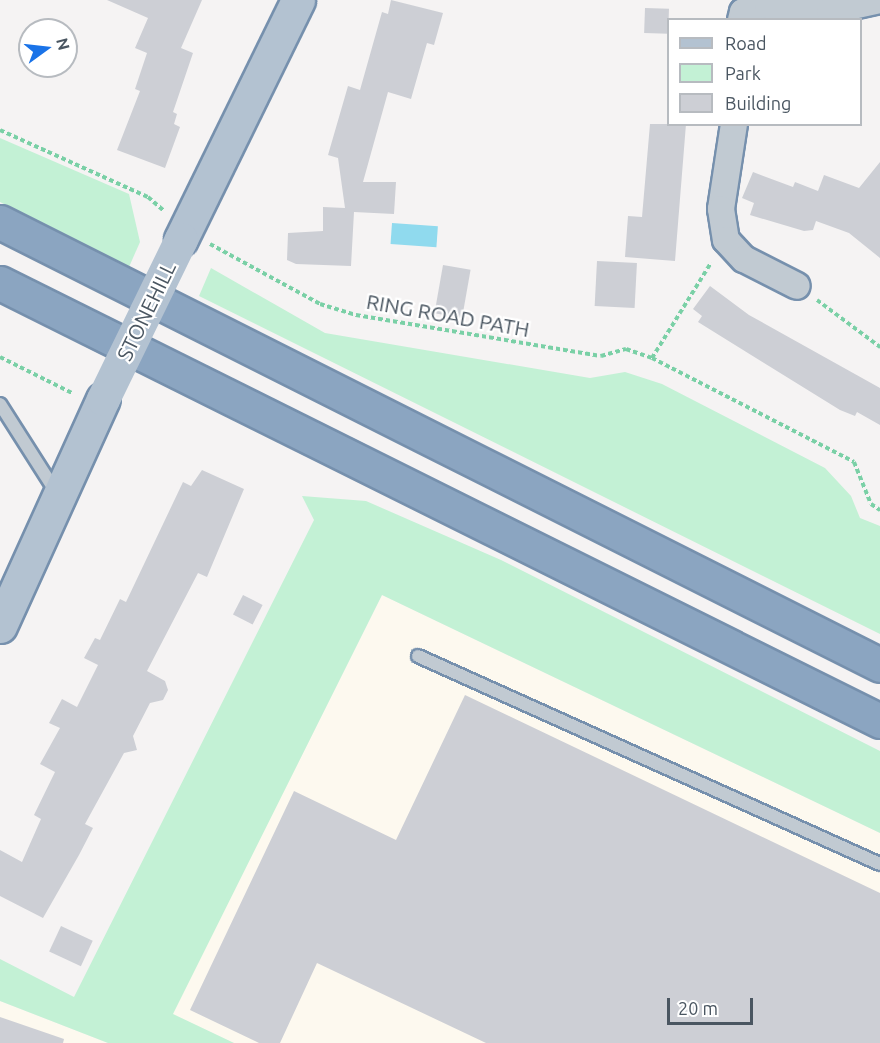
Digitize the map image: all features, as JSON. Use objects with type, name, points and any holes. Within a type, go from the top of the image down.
[{"type":"highway","points":[[0,222],[880,665]]},
{"type":"highway","points":[[0,283],[880,721]]},
{"type":"main road","name":"STONEHILL","points":[[0,626],[101,403],[298,0]]},
{"type":"street","points":[[742,18],[743,12],[768,5],[830,11],[880,0]]},
{"type":"street","points":[[734,126],[721,209],[726,240],[744,260],[797,285]]},
{"type":"lane","points":[[0,404],[58,495]]},
{"type":"lane","points":[[418,656],[880,864]]},
{"type":"path","name":"RING ROAD PATH","points":[[0,130],[148,197],[182,234],[320,304],[356,315],[601,356],[626,349],[652,358],[854,462],[871,504],[880,510]]},
{"type":"path","points":[[652,358],[726,240]]},
{"type":"path","points":[[797,285],[880,346]]},
{"type":"path","points":[[0,357],[101,403]]},
{"type":"shaded area","points":[[382,595],[880,833],[880,1043],[234,1043],[172,1014]]},
{"type":"shaded area","points":[[0,1001],[108,1043],[0,1043]]},
{"type":"green space","points":[[0,138],[129,194],[140,242],[129,267],[0,202]]},
{"type":"green space","points":[[211,268],[325,333],[590,378],[625,372],[662,384],[825,468],[851,496],[860,518],[880,526],[880,634],[199,296]]},
{"type":"green space","points":[[302,496],[366,501],[501,560],[880,751],[880,833],[382,595],[173,1014],[234,1043],[108,1043],[0,1001],[0,959],[74,997],[314,520]]},
{"type":"water","points":[[392,223],[438,226],[436,247],[391,244]]},
{"type":"building","points":[[107,0],[202,0],[181,48],[193,53],[173,112],[177,114],[174,124],[180,127],[165,168],[117,150],[140,91],[135,89],[147,53],[135,48],[148,18]]},
{"type":"building","points":[[391,0],[443,13],[434,45],[427,43],[411,99],[388,92],[363,182],[396,182],[394,214],[354,212],[351,266],[296,264],[287,260],[288,233],[323,231],[323,207],[345,208],[338,158],[328,155],[348,86],[360,90],[382,12],[388,14]]},
{"type":"building","points":[[645,8],[669,9],[667,34],[644,33]]},
{"type":"building","points":[[650,124],[686,126],[675,261],[625,257],[628,216],[642,217]]},
{"type":"building","points":[[880,162],[880,258],[849,233],[816,221],[813,230],[804,231],[750,215],[754,203],[742,198],[753,172],[793,187],[795,182],[818,191],[824,175],[859,188]]},
{"type":"building","points":[[597,261],[637,263],[635,308],[595,306]]},
{"type":"building","points":[[443,265],[471,270],[462,318],[434,313]]},
{"type":"building","points":[[710,286],[749,315],[880,388],[880,425],[857,412],[855,416],[840,410],[698,322],[702,316],[693,309]]},
{"type":"building","points":[[202,470],[244,489],[207,577],[198,573],[147,671],[165,681],[168,690],[163,700],[150,703],[133,736],[137,750],[124,753],[85,824],[93,828],[43,918],[0,896],[0,850],[22,862],[41,819],[34,815],[55,772],[40,764],[60,728],[49,723],[62,699],[77,707],[98,665],[84,658],[95,638],[100,640],[120,599],[126,602],[183,482],[191,486]]},
{"type":"building","points":[[243,595],[263,605],[253,625],[233,615]]},
{"type":"building","points":[[465,695],[880,893],[880,1043],[486,1043],[317,963],[280,1043],[259,1043],[190,1010],[294,791],[396,840]]},
{"type":"building","points":[[61,926],[93,941],[81,966],[49,951]]},
{"type":"building","points":[[0,1017],[64,1039],[63,1043],[0,1043]]}]
